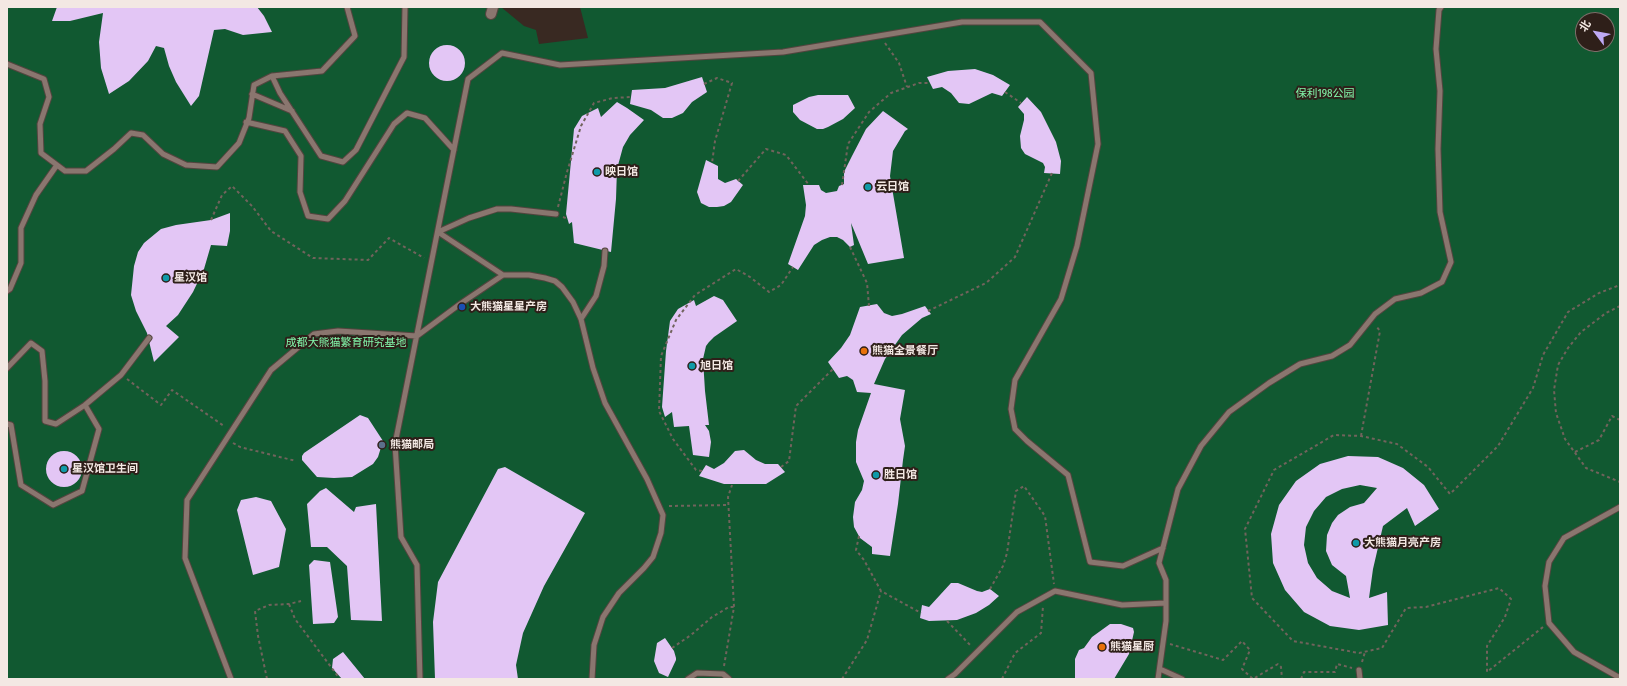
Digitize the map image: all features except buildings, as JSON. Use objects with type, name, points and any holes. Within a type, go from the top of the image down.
[{"type":"lane","points":[[7,64],[44,79],[49,97],[40,124],[41,153],[65,171],[86,170],[114,149],[131,133],[143,135],[164,154],[186,165],[217,167],[239,143],[246,122],[249,118],[254,85],[272,76],[322,71],[355,36],[347,7]]},
{"type":"lane","points":[[272,76],[280,93],[321,156],[343,162],[356,150],[404,57],[405,7]]},
{"type":"lane","points":[[1158,679],[1166,621],[1166,580],[1159,563],[1178,489],[1201,446],[1229,412],[1269,383],[1300,364],[1332,356],[1350,345],[1375,314],[1395,299],[1421,293],[1442,282],[1451,262],[1440,212],[1438,148],[1440,91],[1436,49],[1439,10],[1441,7]]},
{"type":"lane","points":[[420,679],[417,565],[401,537],[395,444],[468,79],[502,53],[560,65],[783,52],[962,22],[1040,22],[1091,73],[1098,144],[1077,246],[1062,299],[1015,380],[1010,409],[1016,429],[1026,441],[1068,475],[1090,562],[1123,566],[1163,548]]},
{"type":"lane","points":[[252,94],[292,111]]},
{"type":"lane","points":[[246,122],[285,131],[301,156],[300,192],[308,216],[328,219],[345,201],[394,124],[407,113],[425,118],[454,150]]},
{"type":"lane","points":[[7,291],[10,289],[21,264],[21,228],[36,195],[57,165]]},
{"type":"lane","points":[[438,232],[469,218],[497,209],[556,214]]},
{"type":"lane","points":[[438,232],[481,259],[503,275]]},
{"type":"lane","points":[[581,319],[596,296],[604,266],[605,251]]},
{"type":"lane","points":[[231,679],[186,558],[187,500],[271,370],[314,334],[338,331],[417,336],[460,304],[503,275],[529,275],[555,281],[568,294],[581,319],[593,368],[605,403],[648,479],[663,515],[662,533],[653,558],[619,593],[603,617],[594,645],[592,679]]},
{"type":"lane","points":[[7,368],[31,343],[42,351],[45,381],[45,421],[56,424],[85,405],[121,375],[149,338]]},
{"type":"lane","points":[[7,424],[11,425],[21,485],[53,505],[82,491],[99,429],[85,405]]},
{"type":"lane","points":[[1620,507],[1564,538],[1550,562],[1545,586],[1549,622],[1574,652],[1620,678]]},
{"type":"lane","points":[[948,679],[1017,612],[1055,591],[1122,605],[1166,603]]},
{"type":"lane","points":[[1160,669],[1182,679]]},
{"type":"lane","points":[[1359,670],[1360,679]]},
{"type":"lane","points":[[688,679],[697,674],[723,674],[729,679]]},
{"type":"path","points":[[880,36],[899,63],[907,87]]},
{"type":"path","points":[[704,84],[716,78],[732,83],[715,141],[712,163]]},
{"type":"path","points":[[842,185],[848,144],[869,112],[891,93],[919,83],[930,83]]},
{"type":"path","points":[[1005,92],[1021,103]]},
{"type":"path","points":[[568,220],[556,214],[581,126],[594,103],[613,98],[631,97]]},
{"type":"path","points":[[738,181],[766,149],[786,155],[809,185]]},
{"type":"path","points":[[928,311],[986,283],[1015,257],[1052,173]]},
{"type":"path","points":[[211,220],[222,195],[232,186],[252,206],[271,231],[313,258],[368,260],[389,238],[432,262]]},
{"type":"path","points":[[850,247],[867,283],[869,306]]},
{"type":"path","points":[[702,471],[696,470],[673,439],[659,411],[661,356],[676,320],[695,295],[736,269],[750,277],[769,292],[781,285],[793,267]]},
{"type":"path","points":[[1549,622],[1487,672],[1487,646],[1505,617],[1511,599],[1499,588],[1426,607],[1406,608],[1382,648],[1359,653],[1293,641],[1252,598],[1245,529],[1274,470],[1334,435],[1361,436],[1397,444],[1428,467],[1450,494],[1498,446],[1532,388],[1543,355],[1568,312],[1600,293],[1620,285]]},
{"type":"path","points":[[1620,306],[1606,313],[1581,332],[1568,348],[1558,365],[1554,390],[1556,413],[1565,439],[1574,452],[1586,468],[1620,482]]},
{"type":"path","points":[[1361,436],[1380,331],[1371,319]]},
{"type":"path","points":[[781,467],[789,461],[796,406],[833,369]]},
{"type":"path","points":[[121,375],[161,405],[172,390],[232,431]]},
{"type":"path","points":[[1574,452],[1599,440],[1612,416],[1620,420]]},
{"type":"path","points":[[240,447],[296,461]]},
{"type":"path","points":[[723,674],[734,607],[728,506],[728,497],[732,485]]},
{"type":"path","points":[[990,589],[1003,566],[1007,554],[1016,491],[1024,486],[1045,516],[1055,591]]},
{"type":"path","points":[[659,507],[728,506]]},
{"type":"path","points":[[859,536],[856,550],[864,560],[881,591],[920,614]]},
{"type":"path","points":[[842,679],[867,640],[881,591]]},
{"type":"path","points":[[1002,679],[1015,652],[1040,633],[1044,597]]},
{"type":"path","points":[[267,679],[258,636],[255,611],[269,605],[289,604],[302,601]]},
{"type":"path","points":[[289,604],[295,619],[340,679]]},
{"type":"path","points":[[672,648],[712,618],[729,607],[734,607]]},
{"type":"path","points":[[947,621],[976,653]]},
{"type":"path","points":[[1164,642],[1223,660],[1242,641],[1250,650],[1242,669],[1253,679],[1278,664],[1281,667],[1282,679]]},
{"type":"path","points":[[1301,679],[1304,672],[1335,672],[1337,664],[1359,670]]},
{"type":"green space","name":"成都大熊猫繁育研究基地","points":[[7,7],[501,7],[524,26],[536,30],[539,44],[588,38],[580,7],[1620,7],[1620,679],[7,679]]},
{"type":"place","name":"映日馆","points":[[597,172]]},
{"type":"place","name":"云日馆","points":[[868,187]]},
{"type":"place","name":"星汉馆","points":[[166,278]]},
{"type":"place","name":"大熊猫星星产房","points":[[462,307]]},
{"type":"place","name":"熊猫全景餐厅","points":[[864,351]]},
{"type":"place","name":"旭日馆","points":[[692,366]]},
{"type":"place","name":"熊猫邮局","points":[[382,445]]},
{"type":"place","name":"星汉馆卫生间","points":[[64,469]]},
{"type":"place","name":"胜日馆","points":[[876,475]]},
{"type":"place","name":"大熊猫月亮产房","points":[[1356,543]]},
{"type":"place","name":"熊猫星厨","points":[[1102,647]]},
{"type":"park label","name":"保利198公园","points":[[1325,94]]}]
